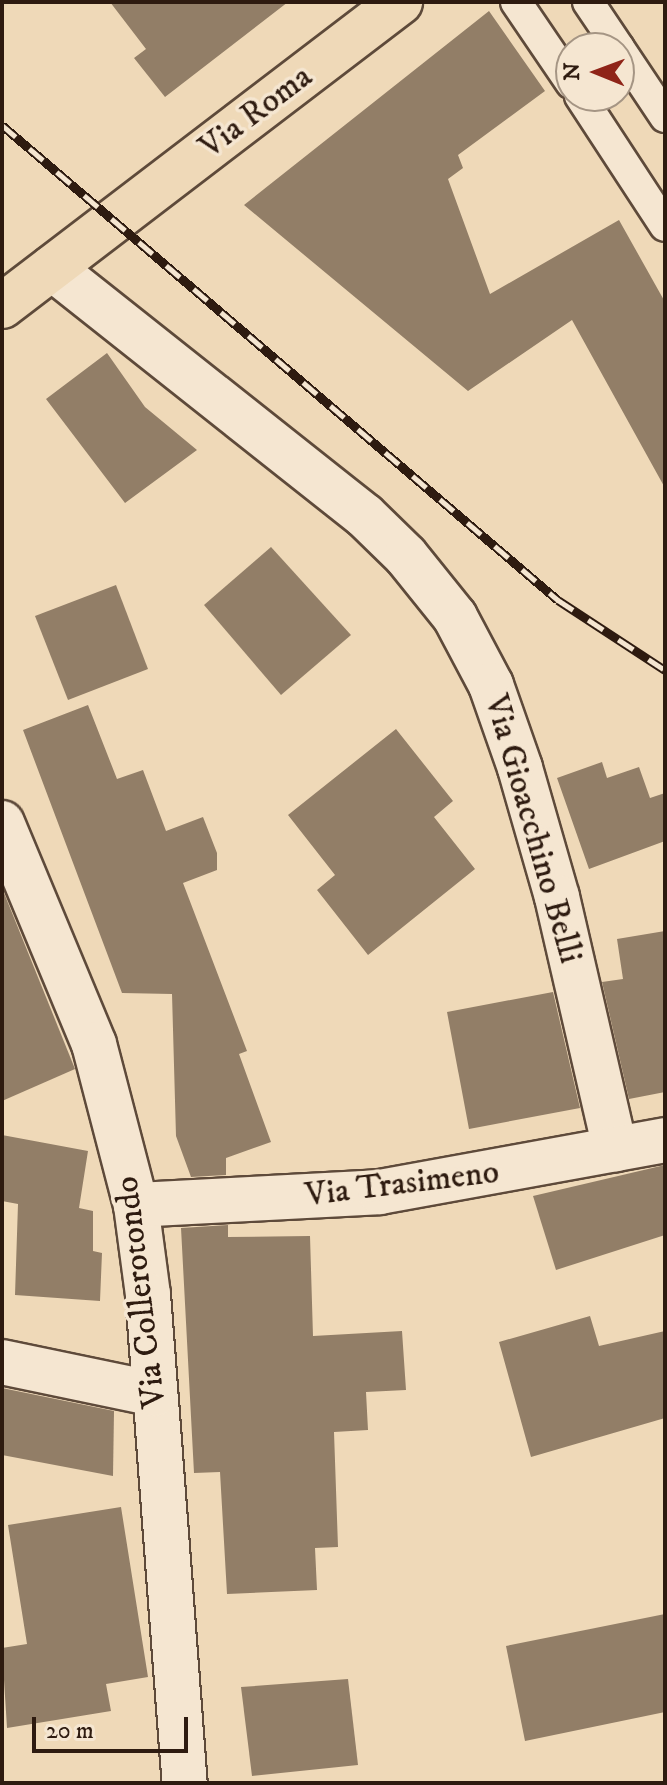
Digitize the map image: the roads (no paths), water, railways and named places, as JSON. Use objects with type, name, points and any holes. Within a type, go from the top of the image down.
[{"type":"main road","name":"Via Roma","points":[[2,306],[400,2]]},
{"type":"street","name":"Via Gioacchino Belli","points":[[52,268],[365,516],[406,556],[455,617],[491,685],[516,753],[557,897],[615,1149]]},
{"type":"street","name":"Via Collerotondo","points":[[2,823],[94,1044],[136,1205],[155,1394],[185,1783]]},
{"type":"street","name":"Via Trasimeno","points":[[136,1205],[380,1192],[665,1140]]},
{"type":"street","points":[[2,1362],[155,1394]]},
{"type":"lane","points":[[516,2],[555,59]]},
{"type":"lane","points":[[588,2],[608,32]]},
{"type":"lane","points":[[635,72],[665,117]]},
{"type":"lane","points":[[590,112],[665,226]]},
{"type":"railway","points":[[2,125],[558,600],[665,670]]}]
